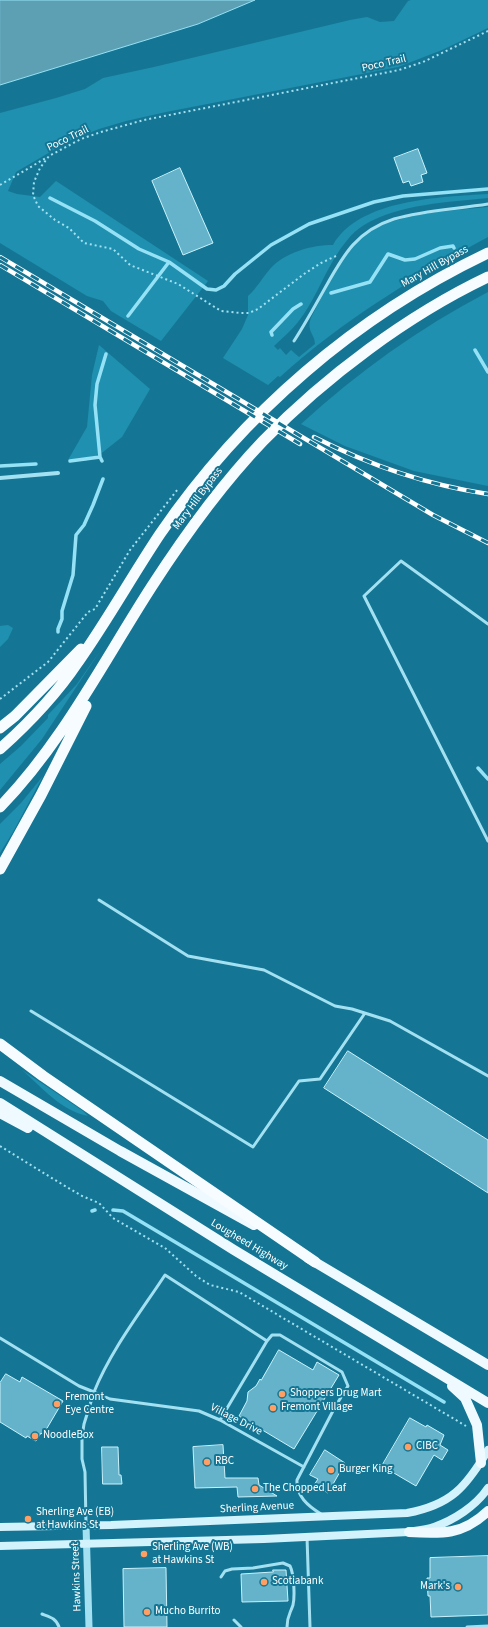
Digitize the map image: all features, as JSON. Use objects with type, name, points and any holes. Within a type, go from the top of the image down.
[{"type":"highway","name":"Mary Hill Bypass","points":[[0,750],[46,704],[77,664],[102,627],[156,540],[187,497],[245,428],[279,395],[325,355],[373,319],[421,288],[488,253]]},
{"type":"highway","name":"Mary Hill Bypass","points":[[0,807],[32,772],[54,743],[152,587],[201,514],[263,440],[340,372],[384,338],[488,277]]},
{"type":"highway","points":[[0,728],[15,716],[102,627]]},
{"type":"highway","points":[[1,866],[41,795],[114,648]]},
{"type":"highway","points":[[0,1044],[43,1076],[315,1262]]},
{"type":"main road","name":"Lougheed Highway","points":[[0,1081],[120,1151],[258,1228],[488,1366]]},
{"type":"main road","name":"Lougheed Highway","points":[[0,1103],[240,1254],[488,1403]]},
{"type":"main road","points":[[0,1113],[138,1189]]},
{"type":"main road","points":[[437,1372],[465,1398],[477,1425],[481,1463]]},
{"type":"main road","name":"Sherling Avenue","points":[[0,1527],[263,1520],[407,1513],[426,1509],[445,1500],[460,1489],[481,1463],[488,1450]]},
{"type":"main road","points":[[0,1546],[87,1545],[409,1532],[433,1528],[453,1519],[471,1506],[488,1488]]},
{"type":"main road","points":[[409,1532],[438,1534],[459,1530],[479,1520],[488,1511]]},
{"type":"street","points":[[0,478],[58,473]]},
{"type":"street","name":"Hawkins Street","points":[[86,1525],[89,1627]]},
{"type":"lane","points":[[294,342],[343,255],[360,237],[377,226],[410,215],[488,204]]},
{"type":"lane","points":[[488,624],[401,561],[364,596],[488,841]]},
{"type":"lane","points":[[99,900],[188,956],[264,970],[335,1006],[352,1009],[390,1021],[488,1076]]},
{"type":"lane","points":[[31,1011],[253,1147],[299,1081],[320,1078],[365,1013]]},
{"type":"lane","points":[[86,1525],[85,1472],[82,1459],[82,1437],[84,1424],[94,1392],[100,1378],[124,1338],[165,1275],[267,1341]]},
{"type":"lane","points":[[220,1420],[272,1335],[280,1335],[342,1372],[348,1386],[335,1407],[297,1480],[300,1495],[309,1506],[324,1516]]},
{"type":"lane","name":"Village Drive","points":[[0,1338],[79,1386],[110,1399],[199,1411],[220,1420],[304,1467]]},
{"type":"lane","points":[[307,1537],[310,1627]]},
{"type":"lane","points":[[221,1577],[225,1571],[232,1569],[253,1568],[283,1563],[290,1566],[293,1571],[294,1598],[293,1605],[287,1618],[287,1627]]},
{"type":"lane","points":[[42,1614],[54,1618],[59,1627]]},
{"type":"lane","points":[[234,1620],[240,1627]]},
{"type":"lane","points":[[467,1627],[488,1626]]},
{"type":"path","name":"Poco Trail","points":[[343,255],[334,256],[321,263],[282,291],[267,304],[249,313],[230,313],[221,311],[178,284],[162,279],[130,265],[113,249],[84,242],[69,228],[55,220],[38,206],[33,195],[34,182],[40,168],[49,156],[81,139],[124,125],[217,105],[399,70],[423,62],[488,31]]},
{"type":"path","points":[[0,185],[49,156]]},
{"type":"path","points":[[0,699],[48,662],[88,612],[95,609]]},
{"type":"path","points":[[0,1146],[82,1196],[99,1203],[113,1218],[165,1248],[196,1276],[210,1285],[239,1292],[465,1426],[470,1426]]},
{"type":"shaded area","points":[[0,0],[255,0],[198,24],[0,85]]},
{"type":"shaded area","points":[[488,0],[488,28],[442,50],[398,67],[166,112],[99,129],[69,141],[16,172],[8,191],[17,194],[40,197],[56,181],[208,281],[161,341],[111,311],[103,301],[87,296],[0,243],[0,113],[85,89],[103,78],[350,20],[367,17],[380,22],[394,21],[408,1]]},
{"type":"shaded area","points":[[488,194],[488,198],[424,205],[393,212],[364,225],[355,232],[334,259],[303,315],[274,346],[278,350],[280,348],[286,355],[291,350],[299,357],[315,344],[310,329],[311,318],[332,277],[351,247],[370,231],[385,224],[420,215],[488,207],[488,237],[406,284],[354,318],[268,385],[223,358],[242,329],[248,315],[248,296],[270,269],[283,258],[308,248],[333,245],[345,230],[362,218],[381,209],[425,199]]},
{"type":"shaded area","points":[[488,292],[488,486],[414,471],[345,446],[301,424],[345,386],[390,352],[438,320]]},
{"type":"shaded area","points":[[99,345],[150,389],[122,437],[103,452],[86,461],[68,460],[87,427],[92,375]]},
{"type":"shaded area","points":[[8,625],[13,628],[8,639],[0,647],[0,626]]},
{"type":"shaded area","points":[[100,651],[42,739],[0,790],[0,764],[21,746],[48,718],[48,715],[77,684]]},
{"type":"shaded area","points":[[43,776],[0,853],[0,824],[21,803]]},
{"type":"shaded area","points":[[22,1070],[83,1111],[88,1116],[69,1109],[52,1098]]},
{"type":"building","points":[[418,149],[427,173],[421,175],[423,182],[411,186],[409,181],[403,183],[394,158]]},
{"type":"building","points":[[180,168],[213,243],[183,255],[152,181]]},
{"type":"building","points":[[348,1051],[488,1140],[488,1193],[324,1088]]},
{"type":"building","points":[[279,1350],[313,1370],[317,1362],[339,1375],[294,1449],[239,1416],[247,1401],[248,1392],[256,1386],[260,1379],[261,1380]]},
{"type":"building","points":[[6,1374],[20,1382],[22,1377],[63,1401],[43,1435],[41,1433],[36,1441],[27,1436],[26,1438],[0,1422],[0,1383]]},
{"type":"building","points":[[410,1418],[426,1427],[427,1425],[444,1435],[440,1445],[448,1450],[442,1460],[434,1455],[416,1486],[382,1466]]},
{"type":"building","points":[[223,1445],[225,1478],[258,1478],[259,1485],[277,1496],[238,1497],[237,1487],[195,1488],[193,1447]]},
{"type":"building","points":[[102,1447],[118,1447],[119,1475],[121,1475],[122,1484],[103,1484]]},
{"type":"building","points":[[325,1450],[345,1463],[328,1493],[314,1485],[318,1479],[310,1475]]},
{"type":"building","name":"Mark's","points":[[488,1556],[488,1615],[431,1617],[427,1578],[430,1578],[430,1558]]},
{"type":"building","points":[[166,1568],[167,1627],[124,1627],[123,1569]]},
{"type":"building","name":"Scotiabank","points":[[273,1570],[286,1570],[288,1601],[242,1602],[241,1574],[273,1572]]},
{"type":"waterway","points":[[50,198],[95,221],[139,249],[169,262],[207,289],[216,290],[224,286],[235,274],[271,245],[309,224],[374,202],[403,196],[488,189]]},
{"type":"waterway","points":[[331,293],[370,282],[388,254],[405,260],[415,259],[440,248],[453,246],[454,248]]},
{"type":"waterway","points":[[128,316],[169,262]]},
{"type":"waterway","points":[[272,335],[271,332],[293,309],[301,304]]},
{"type":"waterway","points":[[475,350],[488,372]]},
{"type":"waterway","points":[[102,461],[100,457],[95,405],[97,384],[106,354]]},
{"type":"waterway","points":[[70,461],[100,457]]},
{"type":"waterway","points":[[0,466],[36,464]]},
{"type":"waterway","points":[[58,632],[62,619],[62,611],[73,575],[76,535],[84,525],[103,479]]},
{"type":"waterway","points":[[478,768],[488,779]]},
{"type":"waterway","points":[[113,1210],[123,1211],[444,1402]]},
{"type":"railway","points":[[0,257],[433,515],[488,543]]},
{"type":"railway","points":[[0,265],[300,444]]},
{"type":"railway","points":[[314,437],[377,465],[399,473],[443,485],[488,494]]},
{"type":"place","name":"Shoppers Drug Mart","points":[[282,1394]]},
{"type":"place","name":"Fremont Eye Centre","points":[[57,1404]]},
{"type":"place","name":"Fremont Village","points":[[273,1408]]},
{"type":"place","name":"NoodleBox","points":[[35,1436]]},
{"type":"place","name":"CIBC","points":[[408,1447]]},
{"type":"place","name":"RBC","points":[[207,1462]]},
{"type":"place","name":"Burger King","points":[[331,1470]]},
{"type":"place","name":"The Chopped Leaf","points":[[255,1489]]},
{"type":"place","name":"Sherling Ave (EB) at Hawkins St","points":[[28,1519]]},
{"type":"place","name":"Sherling Ave (WB) at Hawkins St","points":[[144,1554]]},
{"type":"place","name":"Scotiabank","points":[[264,1582]]},
{"type":"place","name":"Mark's","points":[[458,1587]]},
{"type":"place","name":"Mucho Burrito","points":[[147,1612]]}]
